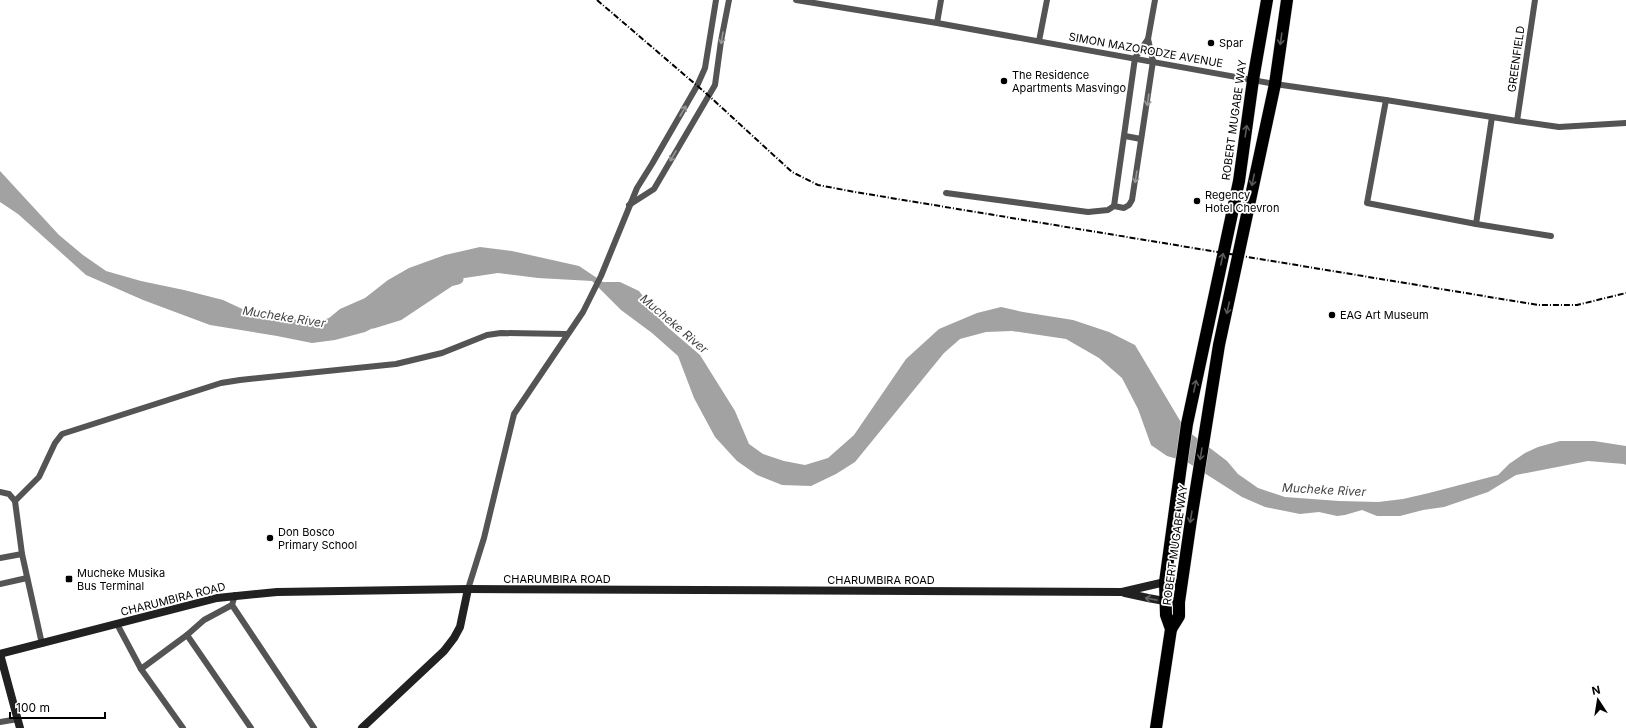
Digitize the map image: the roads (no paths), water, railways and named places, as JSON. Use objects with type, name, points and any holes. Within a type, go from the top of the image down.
[{"type":"highway","name":"ROBERT MUGABE WAY","points":[[1171,629],[1166,615],[1164,582],[1187,424],[1239,181],[1253,80],[1267,0]]},
{"type":"highway","name":"ROBERT MUGABE WAY","points":[[1171,629],[1179,616],[1179,602],[1197,478],[1219,345],[1246,213],[1275,84],[1287,0]]},
{"type":"highway","points":[[1156,728],[1171,629]]},
{"type":"street","points":[[362,728],[444,651],[460,627],[468,590],[484,538],[514,414],[583,312],[601,276],[628,206],[637,188],[697,86],[705,68],[716,0]]},
{"type":"street","points":[[628,206],[654,190],[715,85],[721,41],[729,0]]},
{"type":"street","name":"SIMON MAZORODZE AVENUE","points":[[796,0],[831,3],[1275,84],[1517,121],[1559,127],[1626,123]]},
{"type":"street","points":[[937,23],[941,0]]},
{"type":"street","points":[[1039,41],[1047,0]]},
{"type":"street","points":[[946,193],[1088,212],[1108,210],[1114,206],[1127,207],[1132,200],[1153,61],[1148,39],[1155,0]]},
{"type":"street","name":"GREENFIELD","points":[[1517,121],[1535,0]]},
{"type":"street","points":[[1114,206],[1135,58],[1148,39]]},
{"type":"street","points":[[1386,100],[1367,203],[1476,224],[1551,236]]},
{"type":"street","points":[[1476,224],[1492,117]]},
{"type":"street","points":[[1125,136],[1141,139]]},
{"type":"street","points":[[15,501],[39,477],[55,443],[62,434],[221,383],[396,364],[442,353],[487,335],[501,333],[567,334]]},
{"type":"street","points":[[0,492],[10,494],[15,501],[22,554],[42,644]]},
{"type":"street","points":[[0,558],[22,554]]},
{"type":"street","points":[[0,584],[27,578]]},
{"type":"street","name":"CHARUMBIRA ROAD","points":[[1122,592],[1164,582],[1182,584]]},
{"type":"street","name":"CHARUMBIRA ROAD","points":[[0,654],[217,598],[277,592],[468,590],[1122,592],[1165,601],[1179,602]]},
{"type":"street","points":[[141,669],[210,616],[232,605],[235,595]]},
{"type":"street","points":[[232,605],[314,728]]},
{"type":"street","points":[[118,624],[141,669],[183,728]]},
{"type":"street","points":[[187,635],[251,728]]},
{"type":"street","points":[[0,654],[20,728]]},
{"type":"street","points":[[0,722],[18,719]]},
{"type":"waterway","name":"Mucheke River","points":[[373,323],[399,315],[450,281],[458,279]]},
{"type":"railway","points":[[597,0],[708,95],[792,172],[818,185],[1538,305],[1577,305],[1626,293]]},
{"type":"place","name":"Spar","points":[[1211,43]]},
{"type":"place","name":"The Residence Apartments Masvingo","points":[[1004,81]]},
{"type":"place","name":"Regency Hotel Chevron","points":[[1197,201]]},
{"type":"place","name":"EAG Art Museum","points":[[1332,315]]},
{"type":"place","name":"Don Bosco Primary School","points":[[270,538]]},
{"type":"place","name":"Mucheke Musika Bus Terminal","points":[[69,579]]}]
